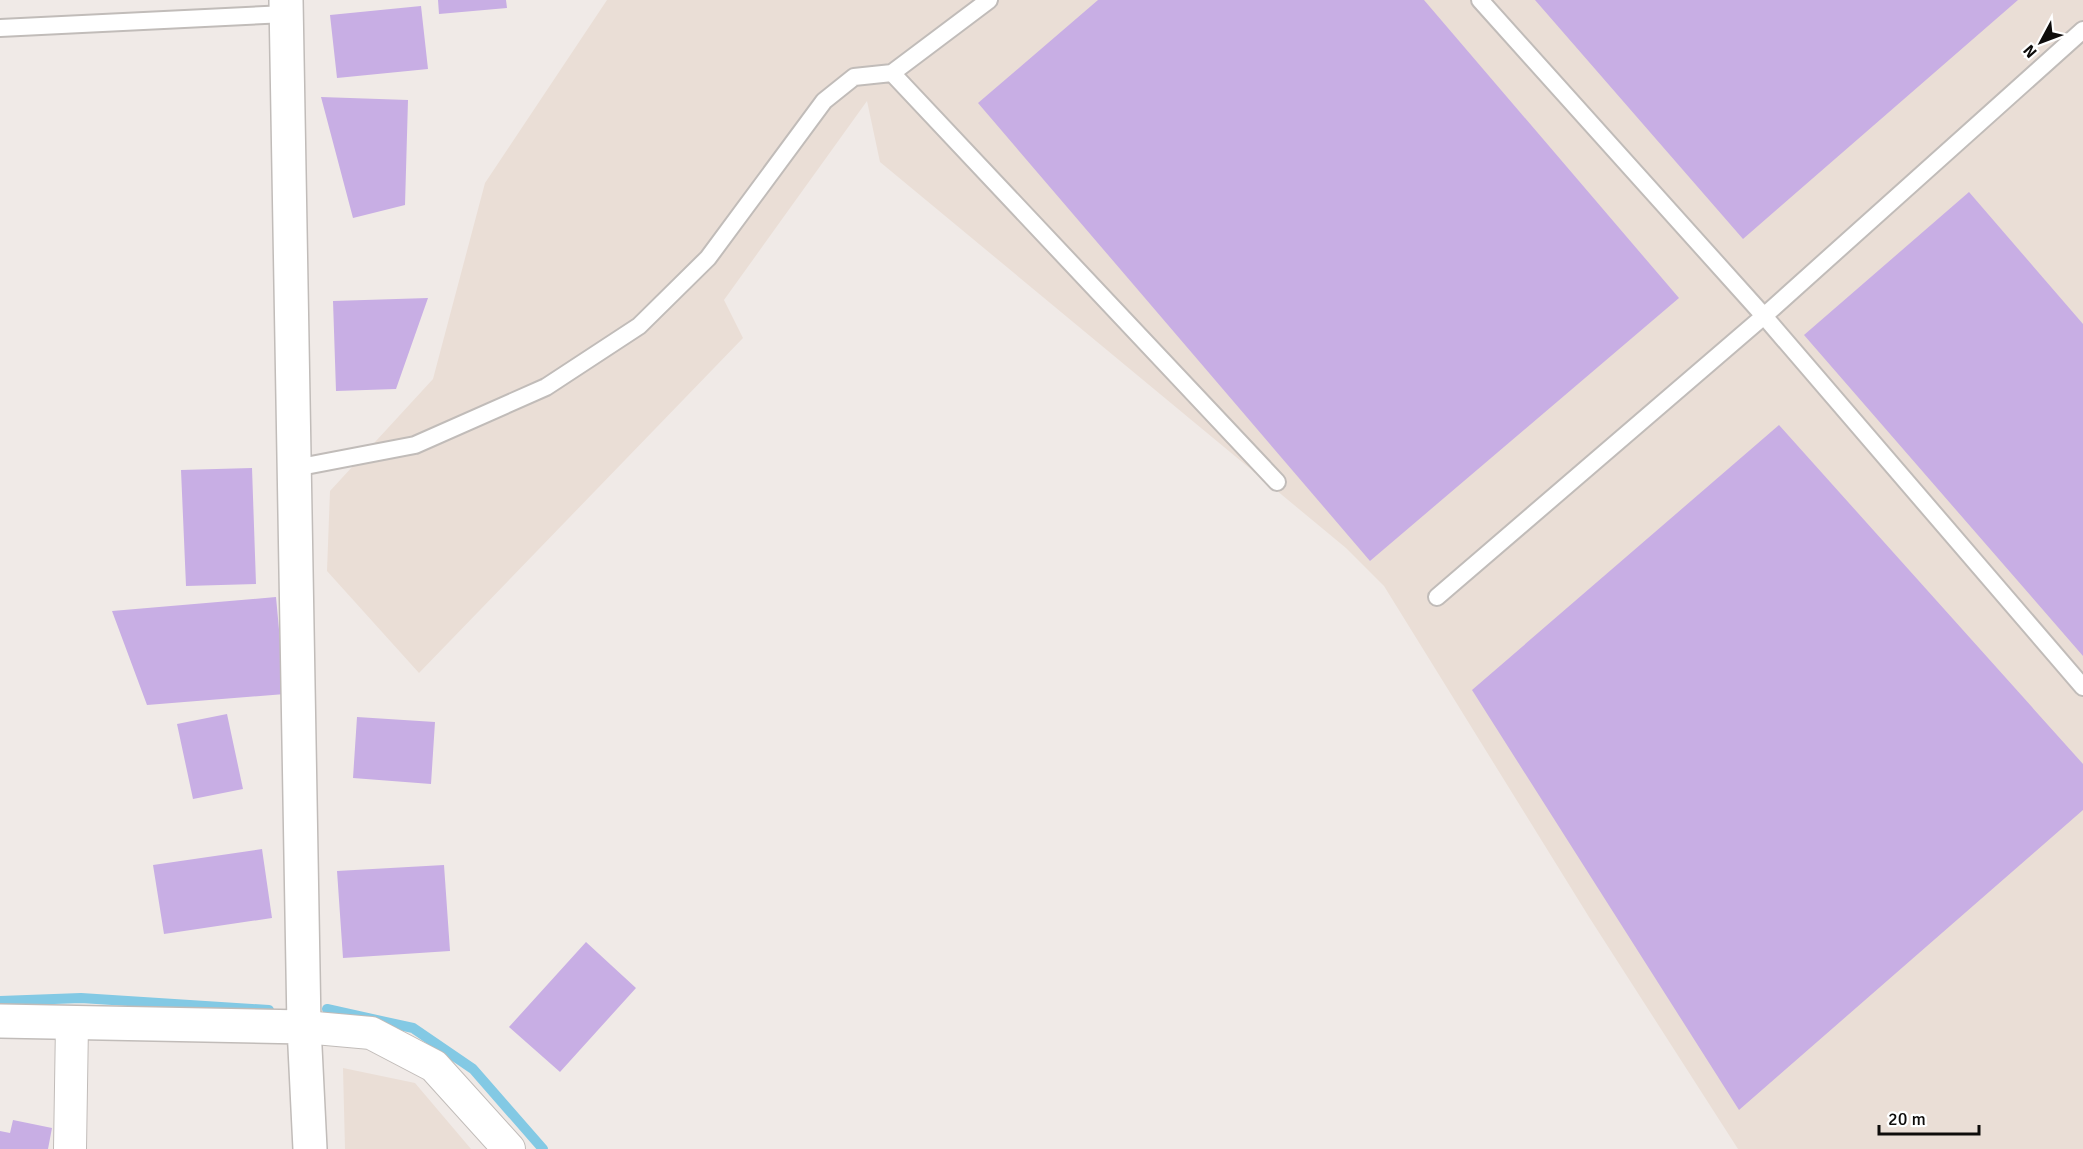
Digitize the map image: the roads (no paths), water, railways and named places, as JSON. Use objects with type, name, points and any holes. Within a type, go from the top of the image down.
[{"type":"street","points":[[286,7],[304,1027],[310,1149]]},
{"type":"street","points":[[0,1021],[304,1027],[371,1033],[434,1066],[509,1149]]},
{"type":"street","points":[[70,1149],[72,1024]]},
{"type":"lane","points":[[295,468],[415,445],[546,387],[639,326],[708,258],[824,101],[854,77],[892,73],[989,0]]},
{"type":"lane","points":[[1480,0],[1764,316],[2083,687]]},
{"type":"lane","points":[[0,28],[286,7]]},
{"type":"lane","points":[[1437,597],[1764,316],[2083,30]]},
{"type":"lane","points":[[892,73],[1277,482]]},
{"type":"waterway","points":[[0,1001],[81,998],[269,1010]]},
{"type":"waterway","points":[[327,1009],[413,1028],[473,1069],[543,1149]]}]
